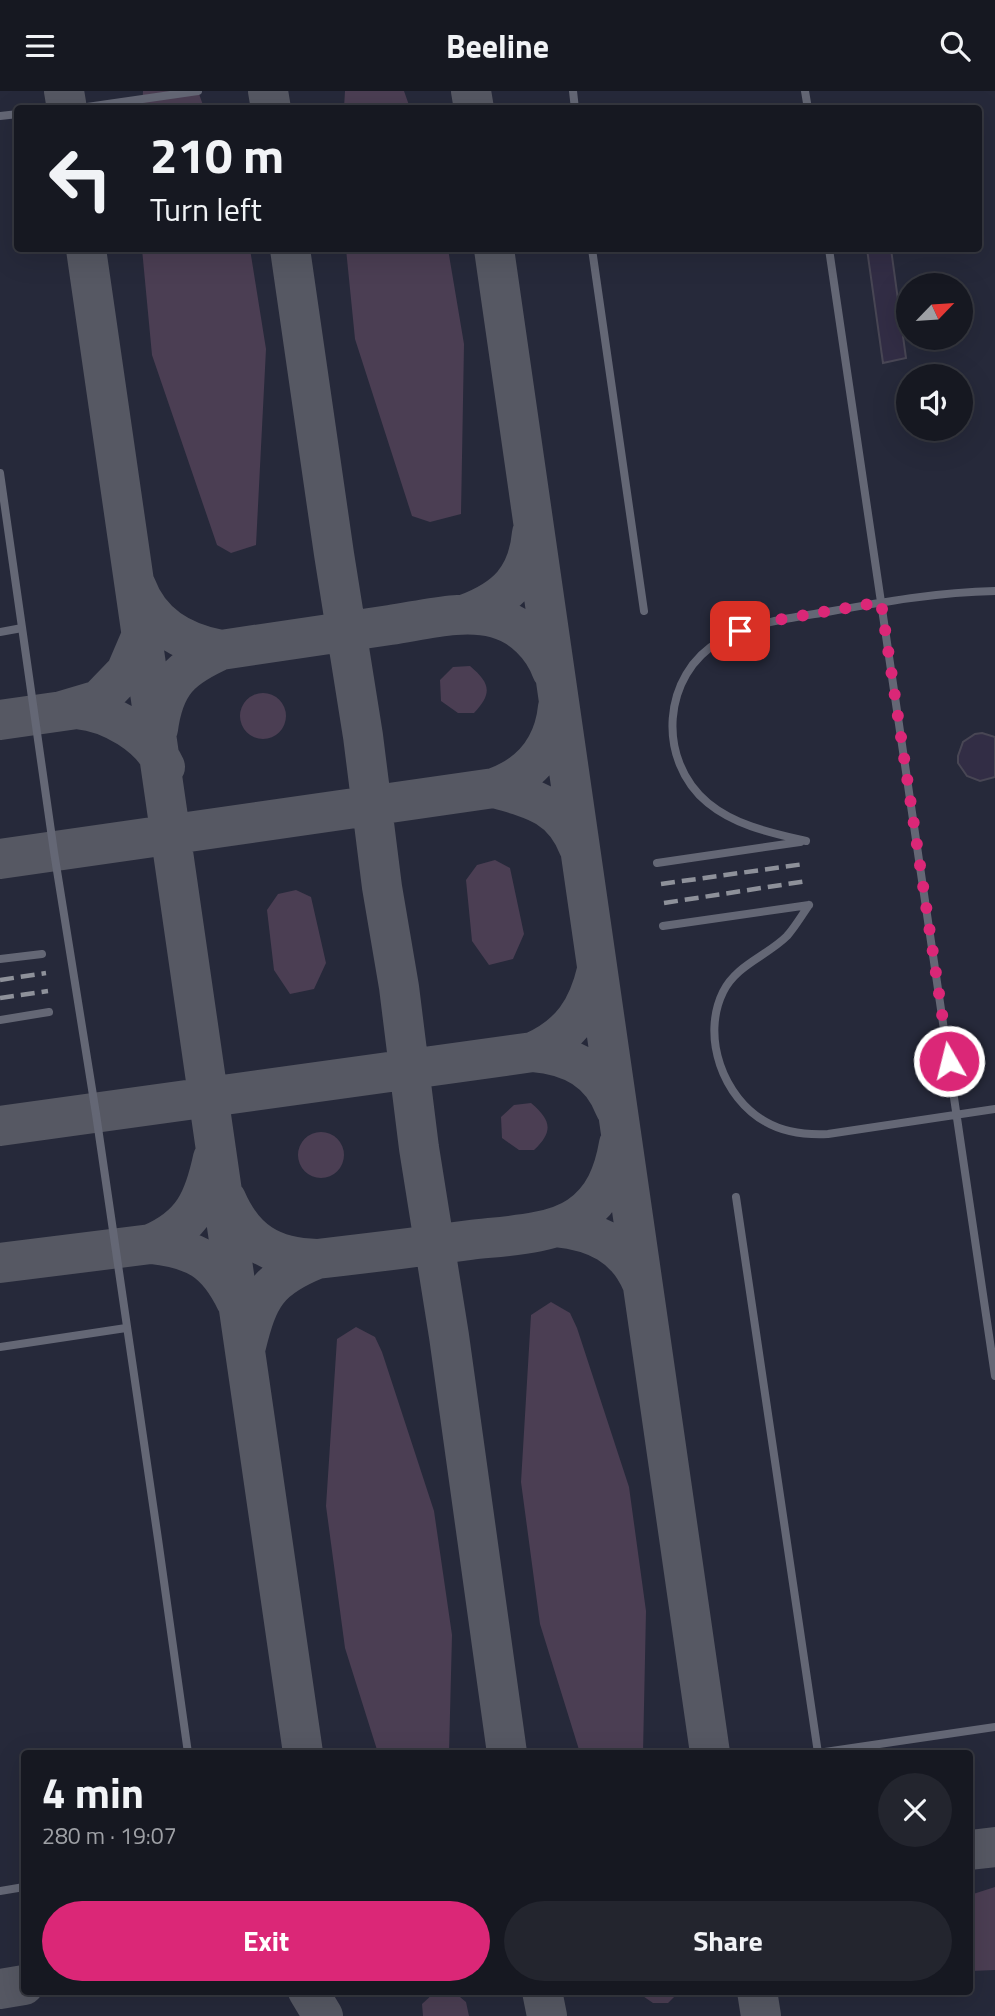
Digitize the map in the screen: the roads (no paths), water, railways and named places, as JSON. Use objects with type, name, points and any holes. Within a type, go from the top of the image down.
[{"type":"lane","points":[[101,105],[198,91]]},
{"type":"lane","points":[[593,252],[644,611]]},
{"type":"lane","points":[[829,252],[995,1376]]},
{"type":"lane","points":[[0,473],[188,1750]]},
{"type":"lane","points":[[657,863],[806,841],[752,828],[708,803],[691,784],[680,763],[673,737],[672,714],[681,682],[702,653],[740,631],[771,621],[881,602],[995,591]]},
{"type":"lane","points":[[0,632],[22,628]]},
{"type":"lane","points":[[663,926],[809,905],[786,936],[738,972],[723,991],[716,1017],[714,1039],[719,1061],[736,1094],[751,1112],[767,1123],[808,1135],[828,1134],[995,1109]]},
{"type":"lane","points":[[0,960],[42,954]]},
{"type":"lane","points":[[0,1020],[49,1012]]},
{"type":"lane","points":[[736,1197],[818,1750]]},
{"type":"lane","points":[[0,1347],[126,1328]]},
{"type":"lane","points":[[838,1750],[995,1727]]},
{"type":"lane","points":[[0,1891],[21,1888]]},
{"type":"railway","points":[[661,884],[804,864]]},
{"type":"railway","points":[[664,903],[807,881]]},
{"type":"railway","points":[[0,980],[46,973]]},
{"type":"railway","points":[[0,998],[48,991]]}]
